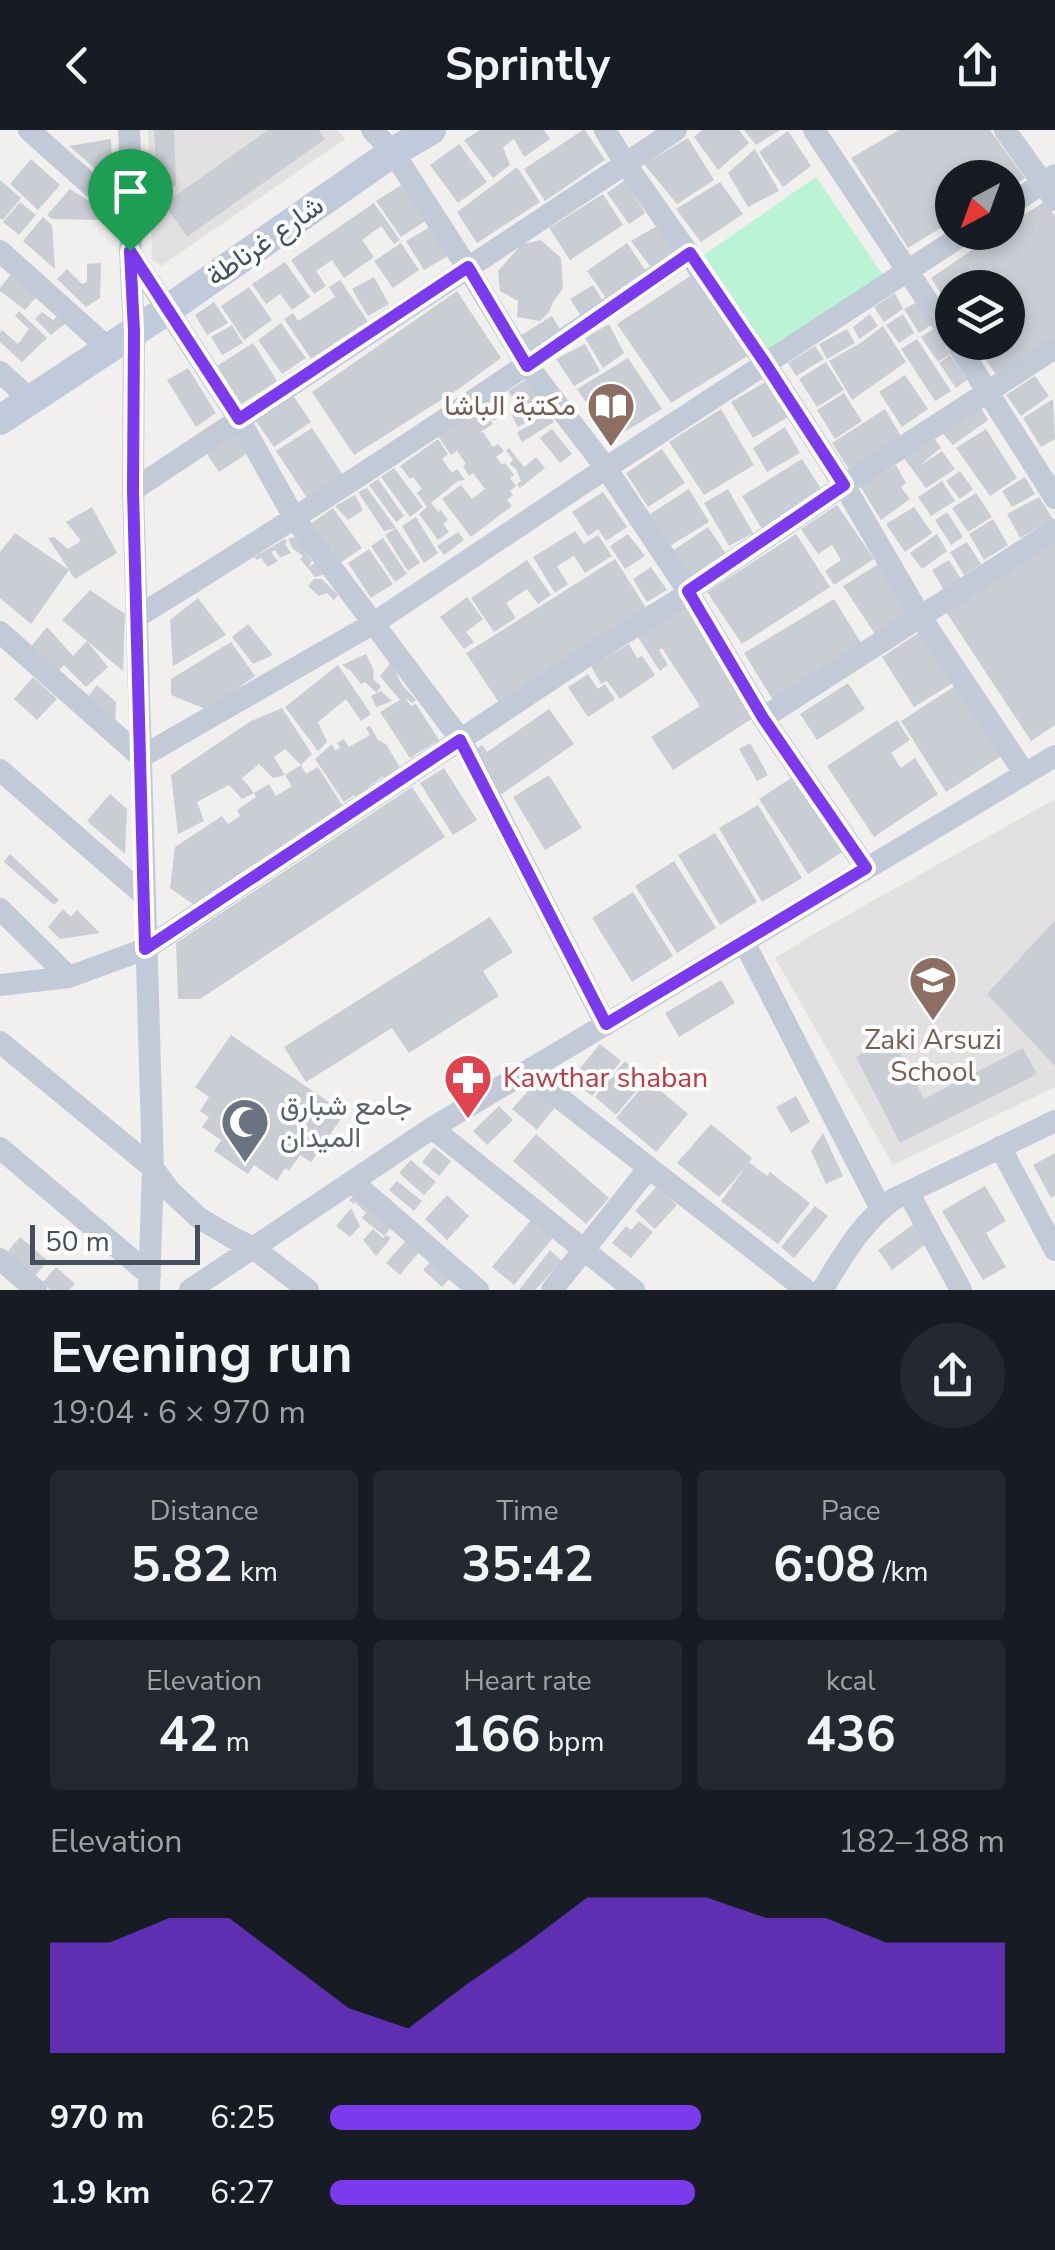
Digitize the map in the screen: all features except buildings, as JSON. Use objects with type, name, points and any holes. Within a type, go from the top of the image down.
[{"type":"main road","name":"شارع غرناطة","points":[[0,420],[167,310],[382,141],[430,130]]},
{"type":"street","points":[[29,130],[132,223]]},
{"type":"street","points":[[129,130],[132,223],[121,339],[133,490],[137,617],[153,1168],[149,1283]]},
{"type":"street","points":[[604,130],[765,363],[844,485],[920,616],[1025,774]]},
{"type":"street","points":[[133,490],[676,130]]},
{"type":"street","points":[[814,130],[935,312]]},
{"type":"street","points":[[1006,130],[1051,186],[1025,198]]},
{"type":"street","points":[[382,141],[468,267],[527,366],[606,468],[688,591],[763,718],[866,868]]},
{"type":"street","points":[[0,250],[121,339]]},
{"type":"street","points":[[141,758],[374,623],[940,250]]},
{"type":"street","points":[[130,251],[239,419],[296,519],[460,740],[606,1024]]},
{"type":"street","points":[[137,617],[296,519],[690,253]]},
{"type":"street","points":[[0,985],[69,976],[145,949],[1055,348]]},
{"type":"street","points":[[967,360],[1055,498]]},
{"type":"street","points":[[0,372],[30,398]]},
{"type":"street","points":[[763,718],[1055,530]]},
{"type":"street","points":[[0,632],[141,758]]},
{"type":"street","points":[[190,1290],[432,1128],[1055,756]]},
{"type":"street","points":[[0,770],[145,896]]},
{"type":"street","points":[[0,909],[69,976]]},
{"type":"street","points":[[744,942],[880,1209]]},
{"type":"street","points":[[0,1042],[153,1168],[168,1190],[199,1218],[252,1247],[308,1290]]},
{"type":"street","points":[[526,1072],[806,1290]]},
{"type":"street","points":[[822,1290],[855,1237],[880,1209],[1055,1121]]},
{"type":"street","points":[[432,1128],[634,1290]]},
{"type":"street","points":[[1000,1147],[1055,1250]]},
{"type":"street","points":[[0,1148],[149,1283]]},
{"type":"street","points":[[552,1290],[648,1169]]},
{"type":"street","points":[[353,1182],[478,1290]]},
{"type":"street","points":[[908,1192],[961,1290]]},
{"type":"street","points":[[0,1259],[36,1290]]},
{"type":"shaded area","points":[[148,130],[337,130],[345,139],[161,266],[152,260]]},
{"type":"shaded area","name":"Zaki Arsuzi School","points":[[1055,799],[1055,1087],[893,1165],[775,958]]},
{"type":"green space","points":[[816,177],[883,275],[766,354],[701,257]]},
{"type":"place","name":"مكتبة الباشا","points":[[611,448]]},
{"type":"place","name":"Zaki Arsuzi School","points":[[933,1022]]},
{"type":"place","name":"Kawthar shaban","points":[[468,1120]]},
{"type":"place","name":"جامع شبارق الميدان","points":[[245,1164]]},
{"type":"route","points":[[130,251],[239,419],[468,267],[527,366],[690,253],[844,485],[688,591],[763,718],[866,868],[606,1024],[460,740],[145,949],[130,251]]}]
